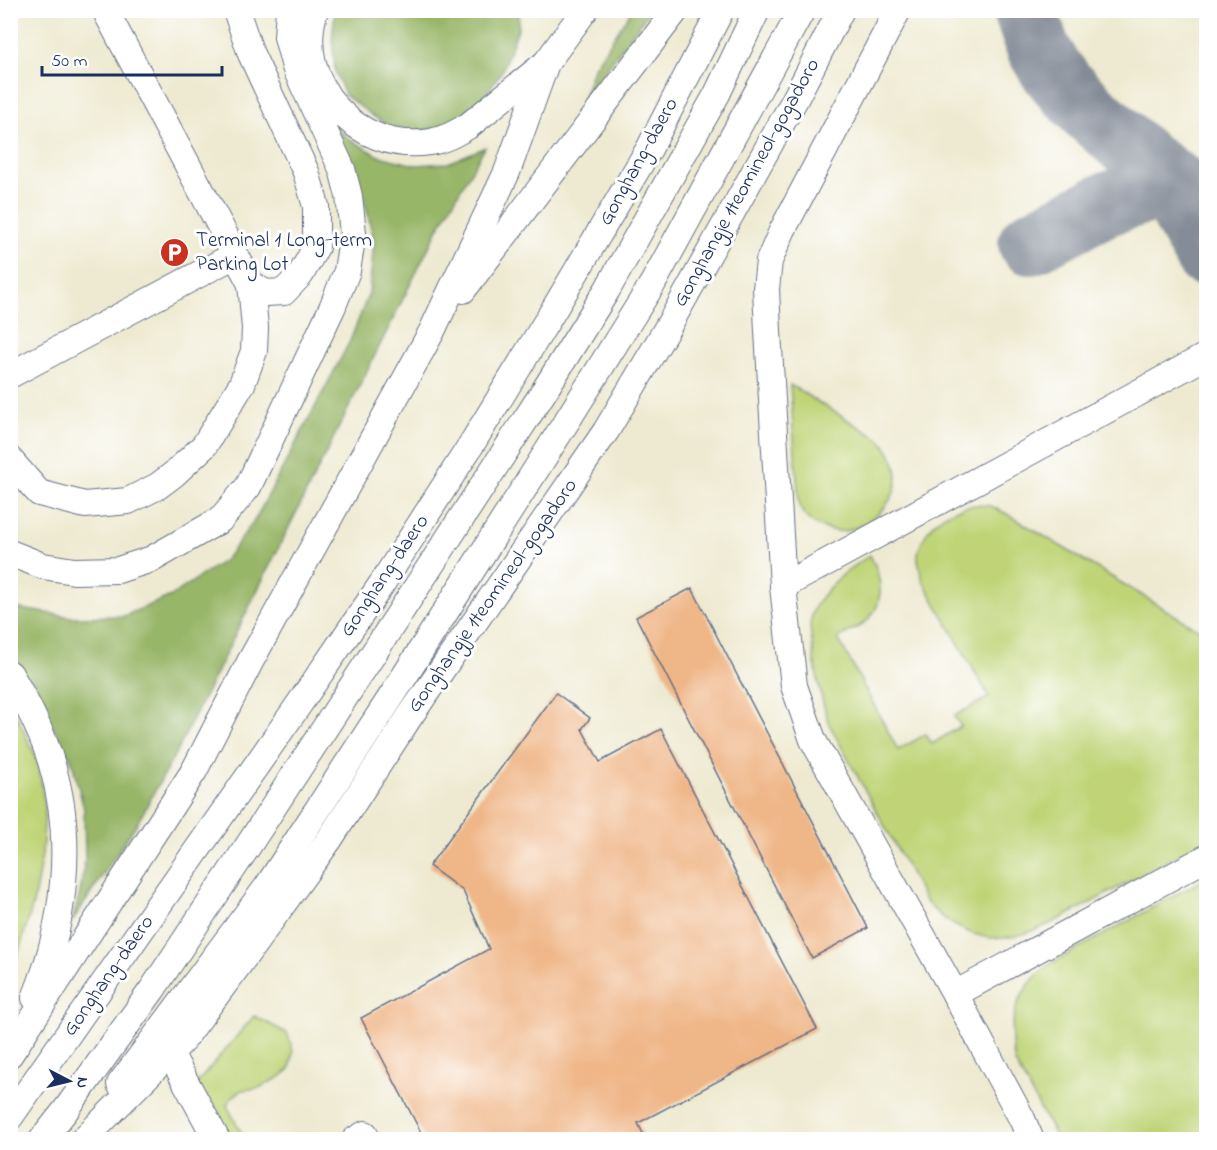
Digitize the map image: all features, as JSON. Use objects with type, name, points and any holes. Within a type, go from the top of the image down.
[{"type":"street","points":[[10,460],[39,493],[85,505],[128,501],[158,486],[204,447],[242,384],[254,351],[255,327],[251,284],[105,10]]},
{"type":"street","points":[[236,10],[251,54],[306,172],[316,206],[316,247],[301,274],[284,292],[265,293],[251,284]]},
{"type":"street","points":[[10,553],[43,566],[74,570],[118,570],[152,559],[220,520],[248,487],[347,271],[352,233],[350,196],[342,169],[295,67],[289,47],[287,37],[289,10]]},
{"type":"street","points":[[315,10],[312,62],[322,87],[338,111],[348,120],[359,128],[394,141],[432,142],[456,133],[468,126],[546,63]]},
{"type":"street","points":[[10,1052],[194,771],[250,662],[432,331],[507,172],[546,63],[569,18],[585,10]]},
{"type":"street","points":[[432,331],[676,10]]},
{"type":"street","name":"Gonghang-daero","points":[[10,1117],[381,585],[471,446],[649,149],[721,10]]},
{"type":"street","points":[[42,1140],[152,990],[218,892],[541,396],[608,290],[717,94],[757,10]]},
{"type":"street","points":[[81,1140],[267,887],[410,668],[653,283],[802,10]]},
{"type":"street","name":"Gonghangje 1teomineol-gogadoro","points":[[81,1140],[170,1053],[190,1030],[328,840],[606,430],[669,325],[794,101],[841,10]]},
{"type":"street","points":[[898,10],[782,231],[769,261],[766,289],[768,331],[783,586],[794,686],[813,740],[955,994],[1031,1140]]},
{"type":"street","points":[[10,375],[235,255]]},
{"type":"street","points":[[783,586],[1206,356]]},
{"type":"street","points":[[10,674],[26,701],[52,764],[59,790],[64,849],[59,908],[51,949],[42,981],[10,1052]]},
{"type":"street","points":[[955,994],[1206,858]]},
{"type":"street","points":[[170,1053],[217,1140]]},
{"type":"green space","points":[[335,11],[519,11],[518,29],[502,71],[473,113],[442,127],[417,132],[391,127],[345,95],[335,71],[332,39]]},
{"type":"green space","points":[[631,11],[650,11],[582,101],[594,67]]},
{"type":"green space","points":[[327,117],[346,137],[379,156],[415,165],[448,163],[485,147],[437,231],[179,747],[139,820],[72,922],[85,859],[84,809],[72,762],[11,650],[10,605],[21,609],[71,617],[124,616],[171,596],[226,559],[256,518],[350,341],[369,293],[374,242],[366,206],[345,165]]},
{"type":"green space","points":[[790,385],[881,440],[891,455],[897,476],[891,498],[876,516],[856,528],[838,531],[818,526],[807,518],[799,506]]},
{"type":"green space","points":[[976,505],[991,506],[1009,515],[1206,634],[1206,840],[1054,922],[1003,938],[981,936],[961,929],[942,917],[926,902],[829,724],[821,694],[810,628],[814,610],[823,595],[842,576],[870,555],[880,582],[876,609],[863,624],[838,638],[898,750],[926,734],[932,744],[961,726],[954,716],[989,697],[923,581],[918,553],[927,533],[944,515],[959,508]]},
{"type":"green space","points":[[10,702],[38,761],[45,808],[42,855],[33,904],[11,973]]},
{"type":"green space","points":[[1206,878],[1206,1139],[1057,1139],[1015,1063],[1013,1020],[1022,996],[1029,984],[1050,964]]},
{"type":"green space","points":[[254,1016],[287,1033],[293,1053],[290,1069],[259,1088],[242,1090],[231,1098],[227,1106],[245,1139],[210,1139],[186,1096]]},
{"type":"building","points":[[692,588],[868,928],[812,958],[636,617]]},
{"type":"building","points":[[556,693],[590,718],[582,729],[600,762],[661,729],[817,1029],[638,1123],[646,1140],[425,1140],[361,1018],[489,949],[463,891],[429,866]]},
{"type":"taxiway","points":[[1025,10],[1038,48],[1065,87],[1149,164],[1206,205]]},
{"type":"taxiway","points":[[1158,175],[1169,187],[1206,255]]},
{"type":"taxiway","points":[[1030,243],[1104,205],[1135,195],[1179,186]]},
{"type":"place","name":"Terminal 1 Long-term Parking Lot","points":[[175,253]]}]
